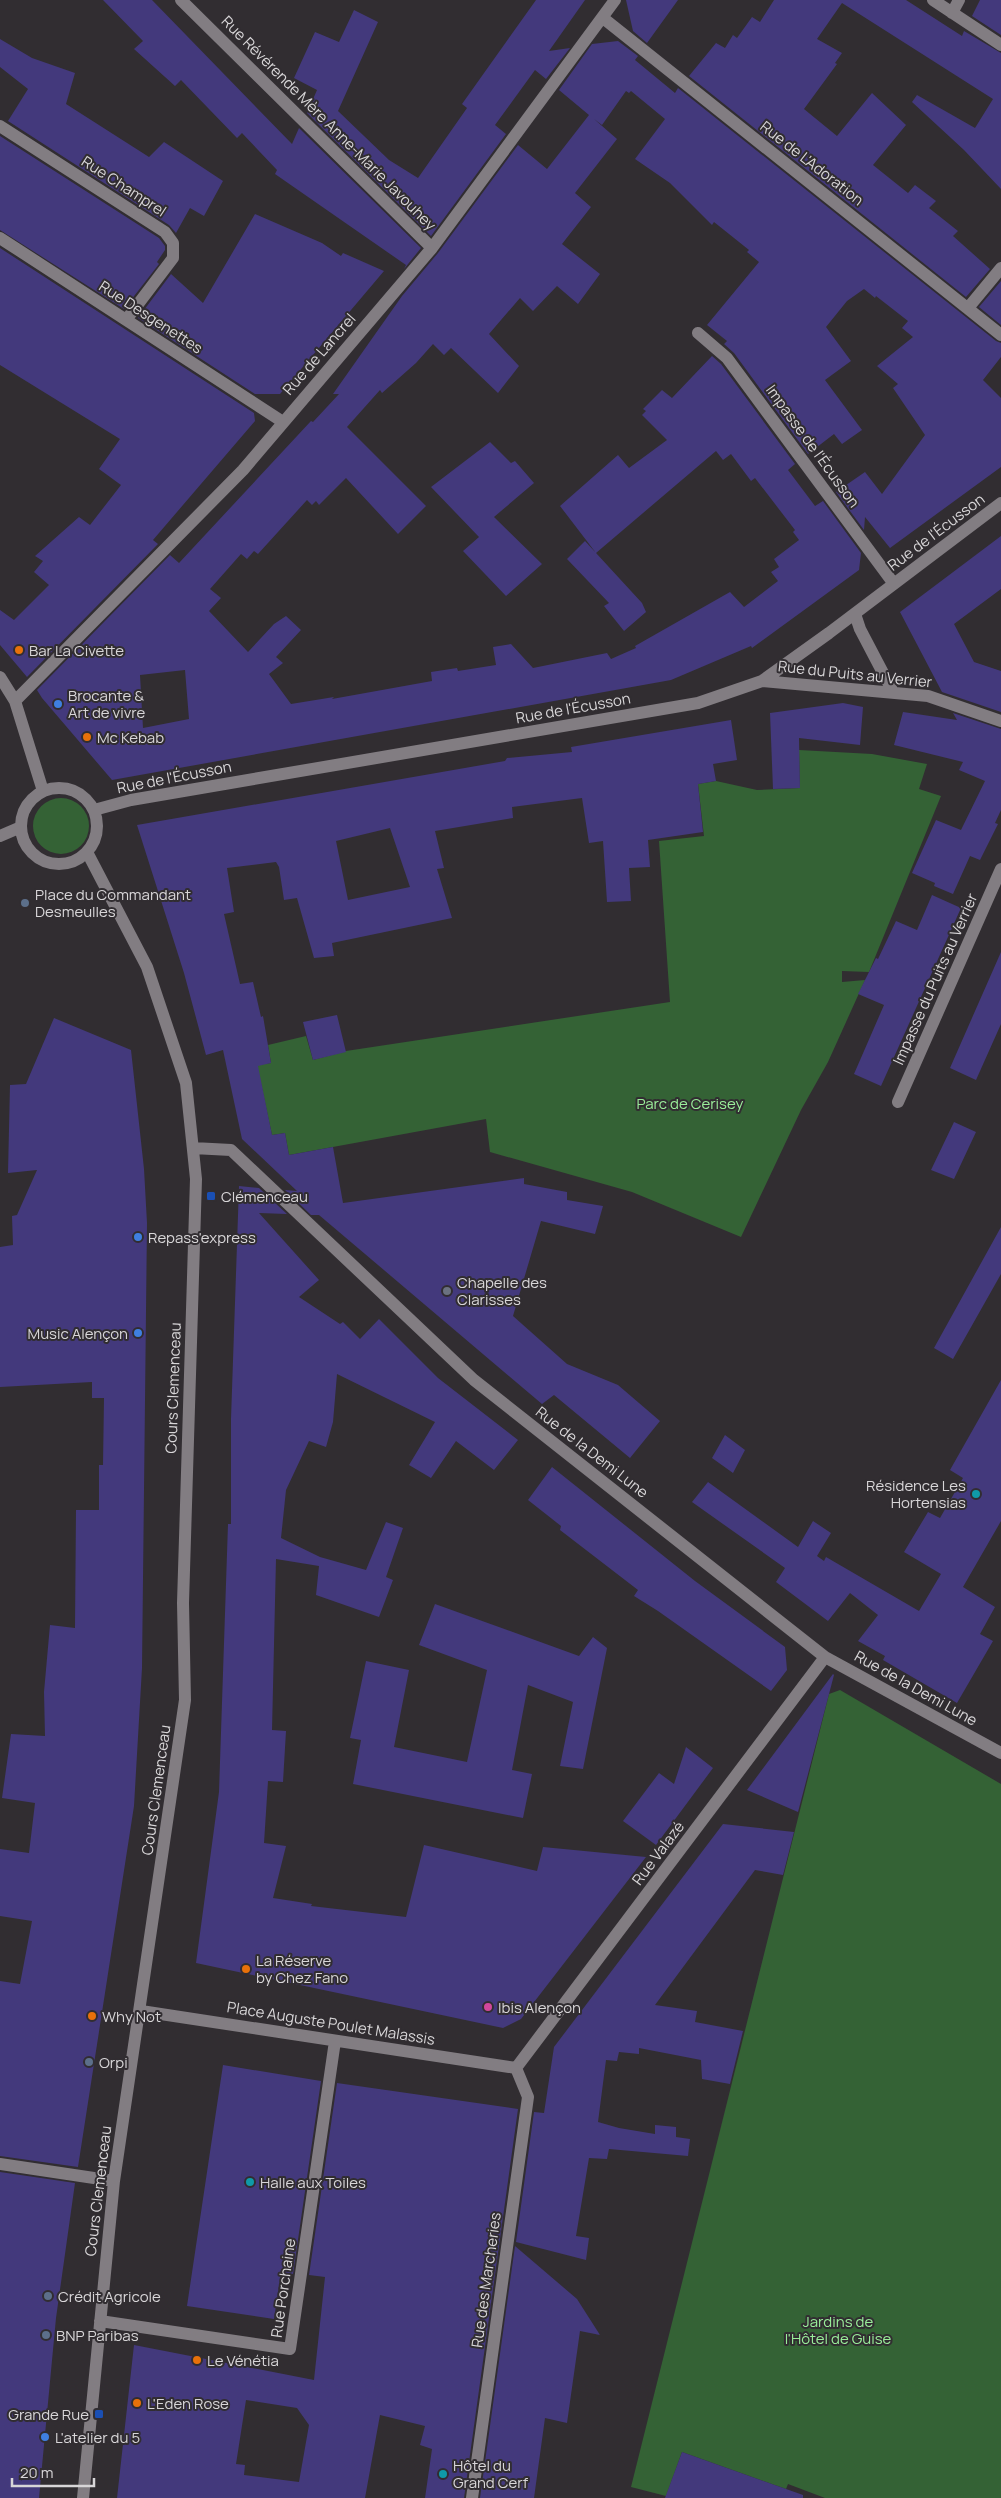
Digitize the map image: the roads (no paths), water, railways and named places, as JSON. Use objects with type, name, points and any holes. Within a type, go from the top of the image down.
[{"type":"street","name":"Rue Révérende Mère Anne-Marie Javouhey","points":[[181,0],[432,248]]},
{"type":"street","name":"Rue de Lancrel","points":[[15,701],[243,470],[432,248],[615,0]]},
{"type":"street","points":[[933,0],[1001,45]]},
{"type":"street","points":[[952,13],[959,0]]},
{"type":"street","name":"Rue de L'Adoration","points":[[603,18],[1001,335]]},
{"type":"street","name":"Rue Champrel","points":[[0,126],[165,232],[173,243],[173,258],[126,320]]},
{"type":"street","name":"Rue Desgenettes","points":[[0,238],[283,422]]},
{"type":"street","points":[[968,308],[1001,268]]},
{"type":"street","name":"Impasse de l'Écusson","points":[[698,333],[727,358],[894,584]]},
{"type":"street","name":"Rue de l'Écusson","points":[[94,810],[131,800],[698,703],[762,681],[855,614],[1001,503]]},
{"type":"street","points":[[855,614],[860,629],[893,692]]},
{"type":"street","points":[[0,677],[15,701],[43,791]]},
{"type":"street","name":"Rue du Puits au Verrier","points":[[762,681],[928,696],[1001,721]]},
{"type":"street","points":[[58,788],[72,790],[85,798],[94,810],[96,825],[94,840],[87,852],[74,861],[58,864],[42,860],[32,854],[24,841],[21,827],[23,812],[31,800],[43,791],[58,788]]},
{"type":"street","points":[[0,836],[21,827]]},
{"type":"street","name":"Cours Clemenceau","points":[[83,2498],[114,2181],[141,2011],[186,1700],[183,1603],[196,1179],[186,1083],[147,967],[87,852]]},
{"type":"street","name":"Impasse du Puits au Verrier","points":[[898,1102],[1001,869]]},
{"type":"street","name":"Rue de la Demi Lune","points":[[193,1148],[231,1150],[474,1380],[825,1657],[1001,1752]]},
{"type":"street","name":"Rue Valazé","points":[[516,2068],[825,1657]]},
{"type":"street","name":"Place Auguste Poulet Malassis","points":[[141,2011],[516,2068]]},
{"type":"street","name":"Rue Porchaine","points":[[100,2321],[290,2349],[335,2040]]},
{"type":"street","name":"Rue des Marcheries","points":[[472,2498],[528,2097],[516,2068]]},
{"type":"street","points":[[0,2164],[114,2181]]},
{"type":"place","name":"Bar La Civette","points":[[19,650]]},
{"type":"place","name":"Brocante & Art de vivre","points":[[58,704]]},
{"type":"place","name":"Mc Kebab","points":[[87,737]]},
{"type":"place","name":"Place du Commandant Desmeulles","points":[[25,903]]},
{"type":"place","name":"Clémenceau","points":[[211,1196]]},
{"type":"place","name":"Repass'express","points":[[138,1237]]},
{"type":"place","name":"Chapelle des Clarisses","points":[[447,1291]]},
{"type":"place","name":"Music Alençon","points":[[138,1333]]},
{"type":"place","name":"Résidence Les Hortensias","points":[[976,1494]]},
{"type":"place","name":"La Réserve by Chez Fano","points":[[246,1969]]},
{"type":"place","name":"Ibis Alençon","points":[[488,2007]]},
{"type":"place","name":"Why Not","points":[[92,2016]]},
{"type":"place","name":"Orpi","points":[[89,2062]]},
{"type":"place","name":"Halle aux Toiles","points":[[250,2182]]},
{"type":"place","name":"Crédit Agricole","points":[[48,2296]]},
{"type":"place","name":"BNP Paribas","points":[[46,2335]]},
{"type":"place","name":"Le Vénétia","points":[[197,2360]]},
{"type":"place","name":"L'Eden Rose","points":[[137,2403]]},
{"type":"place","name":"Grande Rue","points":[[99,2414]]},
{"type":"place","name":"L'atelier du 5","points":[[45,2437]]},
{"type":"place","name":"Hôtel du Grand Cerf","points":[[443,2474]]},
{"type":"park label","name":"Parc de Cerisey","points":[[690,1103]]},
{"type":"park label","name":"Jardins de l'Hôtel de Guise","points":[[838,2330]]}]
